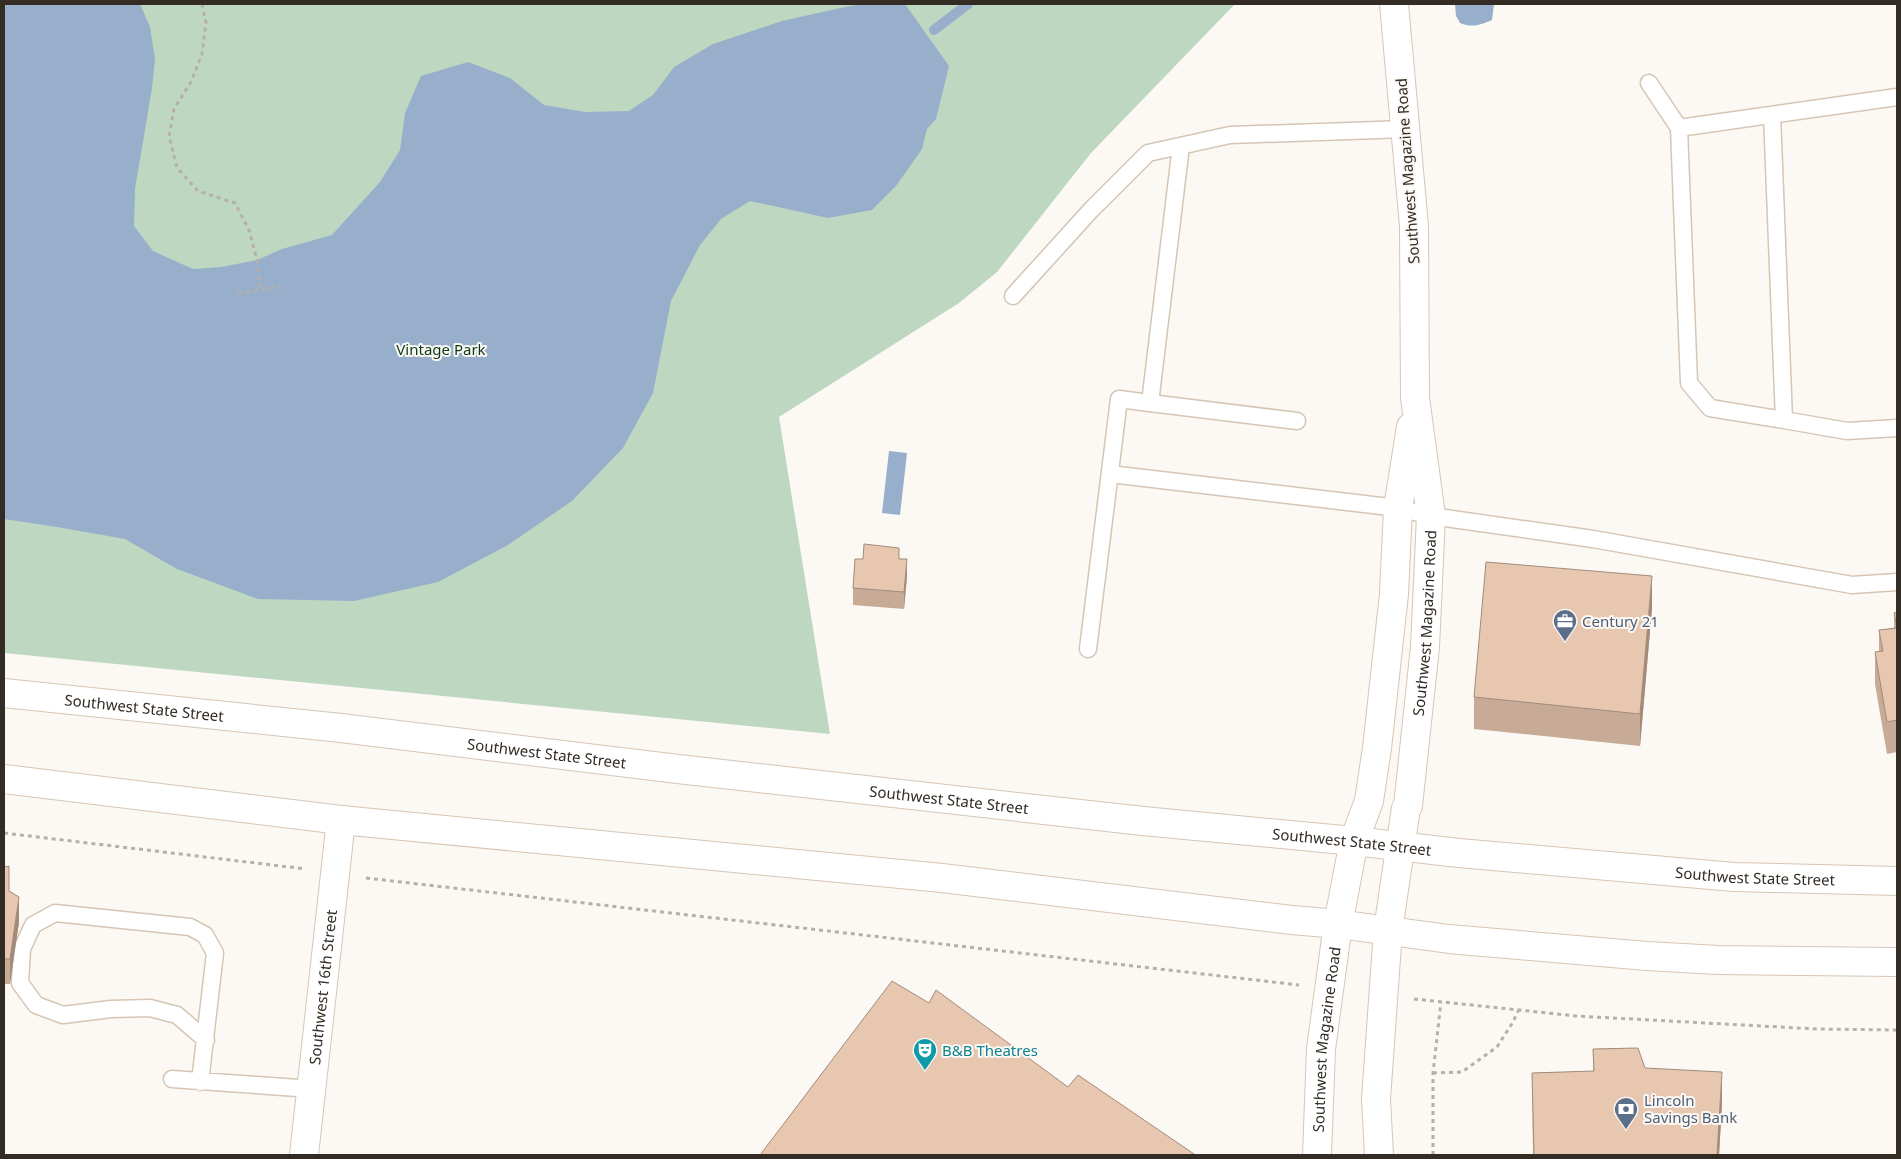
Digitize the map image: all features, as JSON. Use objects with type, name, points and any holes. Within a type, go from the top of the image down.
[{"type":"main road","name":"Southwest Magazine Road","points":[[1388,930],[1399,846],[1406,808],[1408,806],[1426,647],[1431,516],[1415,398],[1414,226],[1394,4]]},
{"type":"main road","name":"Southwest Magazine Road","points":[[1317,1155],[1321,1049],[1328,989],[1354,841],[1369,801],[1377,748],[1394,594],[1398,508],[1415,398]]},
{"type":"main road","name":"Southwest State Street","points":[[4,693],[341,728],[1123,819],[1459,853],[1734,877],[1897,881]]},
{"type":"main road","points":[[4,779],[341,820],[942,878],[1388,930],[1449,939],[1647,956],[1718,960],[1897,962]]},
{"type":"main road","name":"Southwest 16th Street","points":[[304,1155],[341,820]]},
{"type":"main road","points":[[1379,1155],[1376,1099],[1388,930]]},
{"type":"lane","points":[[1649,83],[1679,128],[1689,383],[1710,408],[1847,431],[1897,428]]},
{"type":"lane","points":[[1679,128],[1897,97]]},
{"type":"lane","points":[[1772,115],[1784,420]]},
{"type":"lane","points":[[1013,296],[1091,210],[1148,153],[1230,135],[1406,130]]},
{"type":"lane","points":[[1150,403],[1181,146]]},
{"type":"lane","points":[[1088,649],[1118,399],[1297,421]]},
{"type":"lane","points":[[1110,474],[1398,508],[1431,516],[1593,539],[1852,585],[1897,582]]},
{"type":"lane","points":[[200,1082],[206,1040],[215,953],[205,935],[190,927],[55,913],[33,925],[22,949],[20,983],[36,1005],[63,1015],[150,1008],[177,1015],[206,1040]]},
{"type":"lane","points":[[172,1079],[312,1090]]},
{"type":"path","points":[[202,4],[206,23],[202,54],[191,82],[174,109],[169,136],[177,168],[198,191],[234,203],[249,230],[257,260],[260,290]]},
{"type":"path","points":[[238,294],[280,286]]},
{"type":"path","points":[[4,833],[390,881],[610,904],[1328,989]]},
{"type":"path","points":[[1383,995],[1518,1011],[1696,1024],[1897,1030]]},
{"type":"path","points":[[1433,1155],[1433,1073],[1441,1002]]},
{"type":"path","points":[[1433,1073],[1462,1072],[1497,1047],[1518,1011]]},
{"type":"green space","name":"Vintage Park","points":[[4,4],[1235,4],[1091,153],[997,272],[959,303],[779,417],[830,734],[4,653]]},
{"type":"water","points":[[4,4],[140,4],[150,27],[155,59],[135,189],[134,226],[153,251],[193,269],[221,267],[257,260],[282,249],[332,235],[380,182],[400,150],[405,113],[421,76],[468,62],[510,78],[544,105],[585,112],[629,111],[653,95],[674,67],[713,44],[782,21],[845,7],[863,4],[905,4],[949,66],[936,119],[927,129],[922,149],[896,186],[872,210],[828,218],[750,201],[721,219],[700,245],[671,301],[653,393],[623,448],[572,501],[508,545],[438,582],[354,601],[258,599],[177,569],[125,539],[4,519]]},
{"type":"water","points":[[1455,4],[1494,4],[1492,20],[1476,25],[1460,23],[1456,16]]},
{"type":"water","points":[[889,451],[907,453],[900,515],[882,513]]},
{"type":"building","points":[[864,544],[899,548],[899,559],[907,559],[904,592],[853,588],[855,559],[863,559]]},
{"type":"building","name":"Century 21","points":[[1486,562],[1652,576],[1640,714],[1474,697]]},
{"type":"building","points":[[1897,612],[1897,627],[1894,613]]},
{"type":"building","points":[[1897,628],[1897,720],[1887,722],[1875,652],[1883,651],[1879,630]]},
{"type":"building","points":[[9,866],[9,891],[19,897],[10,959],[4,959],[4,867]]},
{"type":"building","name":"B&B Theatres","points":[[892,981],[929,1003],[936,990],[1068,1087],[1078,1075],[1194,1154],[760,1155]]},
{"type":"building","name":"Lincoln Savings Bank","points":[[1638,1048],[1645,1068],[1722,1072],[1717,1155],[1534,1155],[1532,1073],[1594,1071],[1593,1049]]},
{"type":"waterway","points":[[934,30],[968,4]]},
{"type":"place","name":"Century 21","points":[[1565,642]]},
{"type":"place","name":"B&B Theatres","points":[[925,1071]]},
{"type":"place","name":"Lincoln Savings Bank","points":[[1626,1130]]}]
